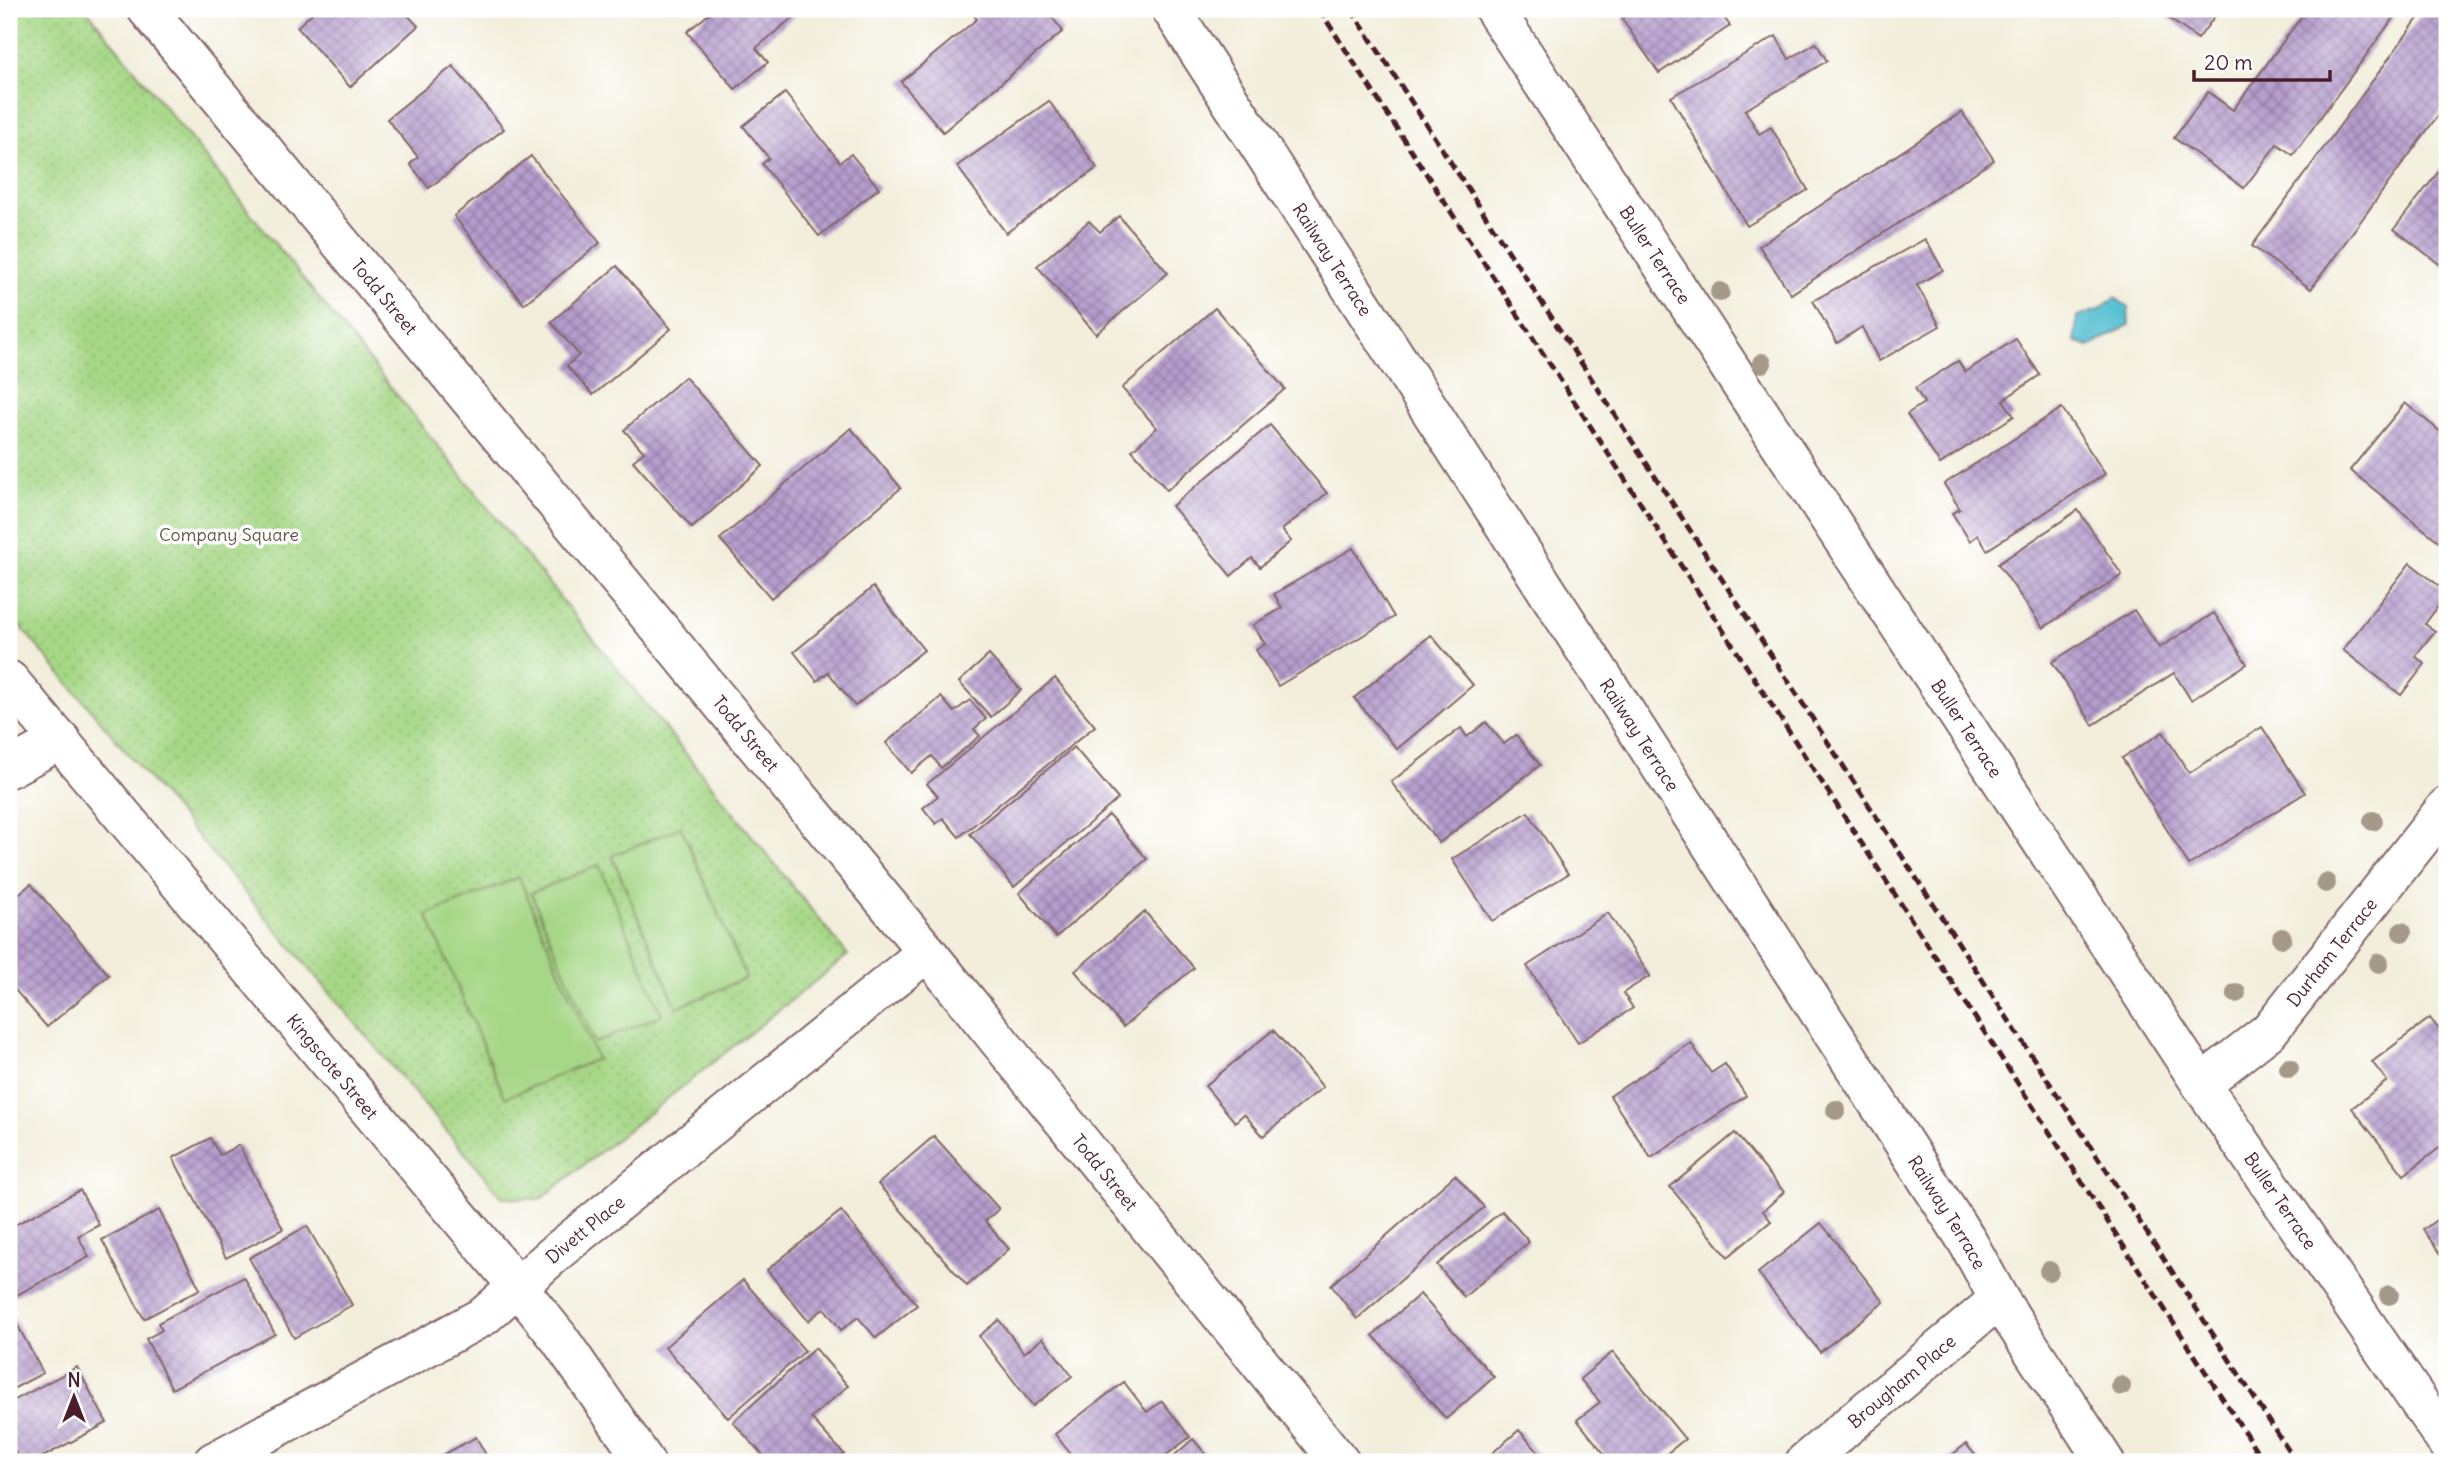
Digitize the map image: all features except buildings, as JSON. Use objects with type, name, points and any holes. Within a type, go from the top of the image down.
[{"type":"street","name":"Todd Street","points":[[147,9],[927,952],[1340,1462]]},
{"type":"street","name":"Railway Terrace","points":[[1171,9],[1959,1229],[1999,1299],[2105,1462]]},
{"type":"street","name":"Buller Terrace","points":[[1494,9],[2201,1084],[2447,1443]]},
{"type":"street","name":"Kingscote Street","points":[[9,680],[518,1287],[559,1338],[645,1462]]},
{"type":"street","points":[[9,768],[61,740]]},
{"type":"street","name":"Durham Terrace","points":[[2201,1084],[2269,1031],[2447,806]]},
{"type":"street","name":"Divett Place","points":[[213,1462],[484,1316],[559,1250],[927,952]]},
{"type":"street","name":"Brougham Place","points":[[1805,1462],[1999,1299]]},
{"type":"green space","name":"Company Square","points":[[18,9],[86,9],[848,955],[541,1199],[503,1198],[9,613],[9,14]]},
{"type":"green space","points":[[681,827],[746,978],[677,1008],[612,856]]},
{"type":"green space","points":[[599,865],[662,1015],[595,1043],[531,893]]},
{"type":"green space","points":[[519,877],[597,1059],[505,1098],[427,915]]},
{"type":"water","points":[[2115,298],[2128,307],[2129,325],[2089,347],[2075,341],[2077,317],[2098,310]]},
{"type":"railway","points":[[1319,9],[2264,1462]]},
{"type":"railway","points":[[1351,9],[2296,1462]]}]
